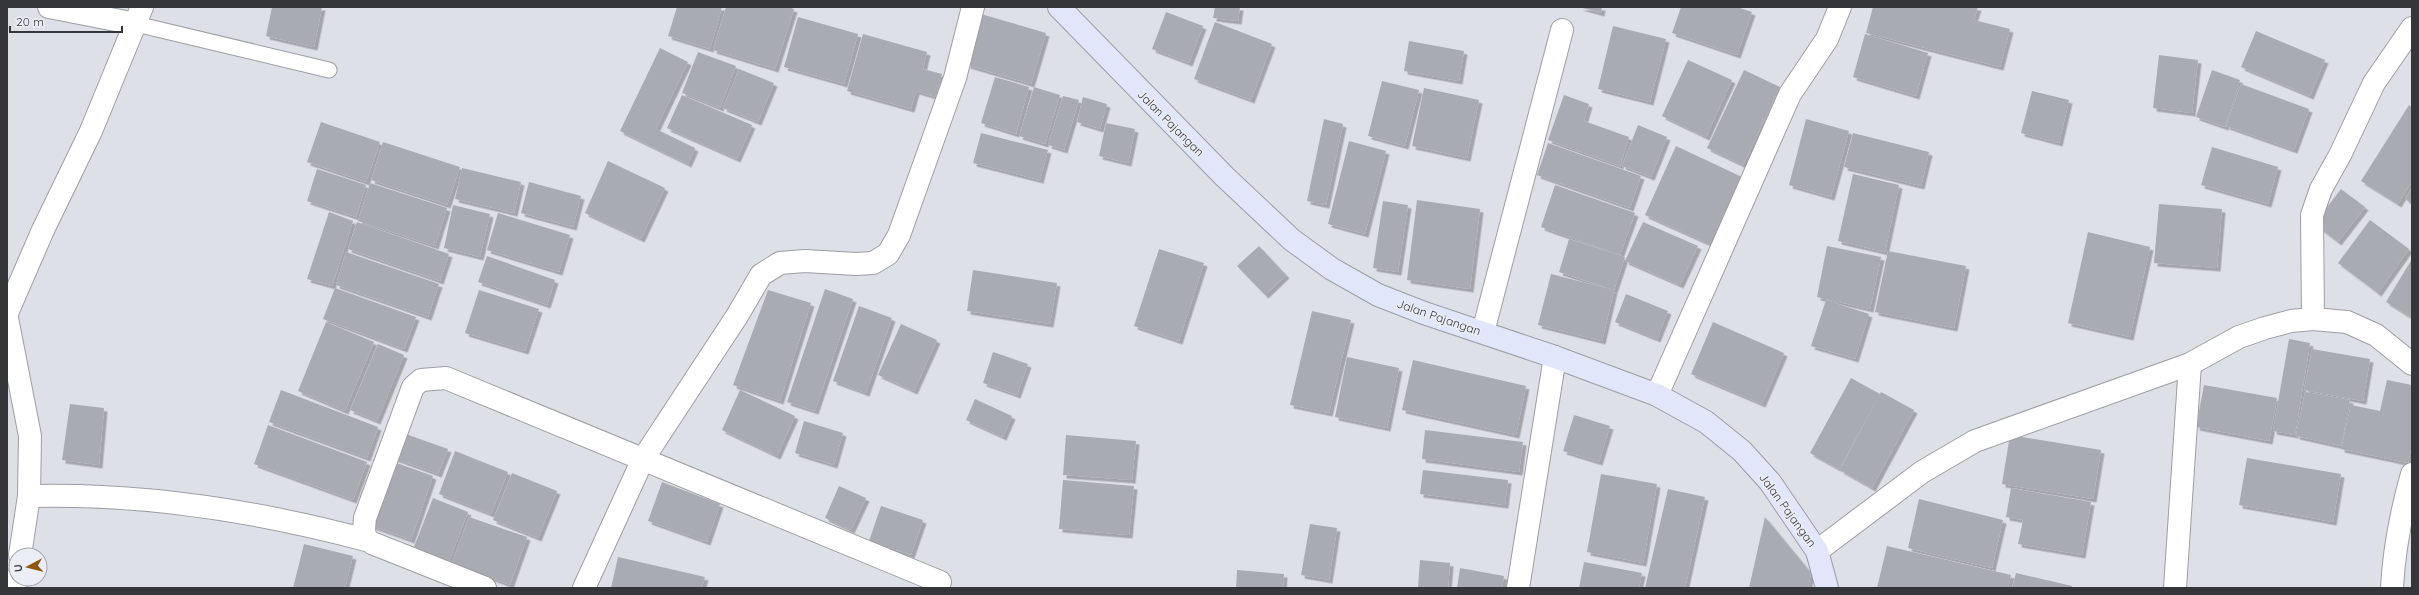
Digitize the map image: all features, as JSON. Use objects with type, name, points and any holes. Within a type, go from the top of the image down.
[{"type":"main road","name":"Jalan Pajangan","points":[[1059,7],[1225,177],[1292,240],[1332,268],[1378,295],[1424,313],[1555,357],[1657,395],[1706,422],[1742,451],[1770,482],[1818,551],[1827,588]]},
{"type":"street","points":[[7,313],[42,230],[91,130],[139,16],[49,7]]},
{"type":"street","points":[[584,588],[643,459],[737,316],[761,275],[780,263],[805,261],[856,264],[873,263],[888,254],[899,236],[956,78],[973,7]]},
{"type":"street","points":[[1657,395],[1790,94],[1827,39],[1840,7]]},
{"type":"street","points":[[2313,319],[2312,214],[2321,189],[2340,155],[2374,83],[2412,28]]},
{"type":"street","points":[[1483,332],[1562,30]]},
{"type":"street","points":[[7,318],[30,436],[29,496],[21,547]]},
{"type":"street","points":[[1818,551],[1922,472],[1975,441],[2190,364],[2239,337],[2265,328],[2291,321],[2313,319],[2347,322],[2363,327],[2376,334],[2412,364]]},
{"type":"street","points":[[1518,588],[1555,357]]},
{"type":"street","points":[[2175,588],[2190,364]]},
{"type":"street","points":[[366,540],[364,534],[365,518],[413,387],[421,380],[446,378],[940,582]]},
{"type":"street","points":[[2392,588],[2398,527],[2412,474]]},
{"type":"street","points":[[29,496],[77,495],[220,509],[301,522],[366,540],[484,588]]},
{"type":"lane","points":[[139,16],[329,70]]},
{"type":"building","points":[[272,7],[322,7],[314,47],[266,36]]},
{"type":"building","points":[[677,7],[722,7],[710,49],[668,36]]},
{"type":"building","points":[[726,7],[788,7],[794,9],[775,69],[713,50]]},
{"type":"building","points":[[1215,7],[1240,7],[1238,21],[1213,18]]},
{"type":"building","points":[[1579,7],[1602,7],[1601,13]]},
{"type":"building","points":[[1681,7],[1737,7],[1752,12],[1737,55],[1672,33]]},
{"type":"building","points":[[1873,7],[1978,7],[1974,20],[2010,29],[2000,67],[1866,33]]},
{"type":"building","points":[[1166,12],[1203,26],[1189,63],[1152,49]]},
{"type":"building","points":[[981,14],[1046,33],[1031,84],[967,65]]},
{"type":"building","points":[[798,17],[858,34],[844,84],[784,67]]},
{"type":"building","points":[[1215,22],[1272,44],[1251,100],[1194,79]]},
{"type":"building","points":[[1613,26],[1666,39],[1650,102],[1598,89]]},
{"type":"building","points":[[2256,31],[2325,60],[2310,96],[2241,67]]},
{"type":"building","points":[[863,34],[927,52],[923,69],[942,74],[936,97],[916,91],[911,109],[847,91]]},
{"type":"building","points":[[1865,34],[1928,53],[1916,96],[1853,77]]},
{"type":"building","points":[[1409,41],[1464,51],[1459,81],[1404,71]]},
{"type":"building","points":[[660,48],[688,62],[656,129],[695,148],[688,164],[620,131]]},
{"type":"building","points":[[698,52],[736,66],[720,108],[682,93]]},
{"type":"building","points":[[2159,55],[2198,60],[2192,113],[2153,108]]},
{"type":"building","points":[[1688,60],[1732,80],[1706,137],[1662,116]]},
{"type":"building","points":[[739,69],[774,83],[758,122],[723,108]]},
{"type":"building","points":[[1744,70],[1780,87],[1743,165],[1707,148]]},
{"type":"building","points":[[2212,70],[2240,80],[2225,127],[2196,117]]},
{"type":"building","points":[[995,77],[1029,87],[1016,134],[981,123]]},
{"type":"building","points":[[1382,81],[1419,90],[1405,146],[1368,136]]},
{"type":"building","points":[[2241,84],[2309,109],[2294,150],[2226,126]]},
{"type":"building","points":[[1034,87],[1060,95],[1045,144],[1019,136]]},
{"type":"building","points":[[1424,88],[1479,100],[1467,158],[1412,146]]},
{"type":"building","points":[[2032,91],[2069,100],[2059,143],[2021,133]]},
{"type":"building","points":[[682,95],[752,125],[737,159],[667,128]]},
{"type":"building","points":[[1564,95],[1589,104],[1584,121],[1629,137],[1620,166],[1548,140]]},
{"type":"building","points":[[1063,96],[1079,100],[1064,150],[1048,145]]},
{"type":"building","points":[[1083,97],[1107,104],[1100,129],[1077,122]]},
{"type":"building","points":[[2409,105],[2412,108],[2412,181],[2398,204],[2361,181]]},
{"type":"building","points":[[1324,119],[1343,124],[1326,205],[1307,201]]},
{"type":"building","points":[[1806,119],[1849,131],[1831,197],[1789,185]]},
{"type":"building","points":[[321,122],[380,142],[366,182],[307,162]]},
{"type":"building","points":[[1106,123],[1135,129],[1128,163],[1099,156]]},
{"type":"building","points":[[1638,125],[1667,137],[1651,177],[1622,166]]},
{"type":"building","points":[[981,133],[1048,150],[1040,180],[973,163]]},
{"type":"building","points":[[1853,133],[1929,152],[1921,186],[1844,167]]},
{"type":"building","points":[[1349,141],[1386,151],[1365,234],[1328,224]]},
{"type":"building","points":[[383,142],[460,167],[447,205],[371,180]]},
{"type":"building","points":[[1548,143],[1641,176],[1630,208],[1537,175]]},
{"type":"building","points":[[1676,146],[1742,177],[1712,245],[1645,215]]},
{"type":"building","points":[[2212,147],[2278,167],[2268,204],[2201,185]]},
{"type":"building","points":[[608,161],[665,188],[641,239],[585,213]]},
{"type":"building","points":[[462,168],[521,182],[514,213],[455,199]]},
{"type":"building","points":[[317,169],[366,185],[356,217],[307,201]]},
{"type":"building","points":[[1853,174],[1899,185],[1885,252],[1838,241]]},
{"type":"building","points":[[529,182],[581,196],[573,227],[521,213]]},
{"type":"building","points":[[370,183],[447,208],[435,246],[358,221]]},
{"type":"building","points":[[1555,185],[1635,213],[1620,255],[1541,227]]},
{"type":"building","points":[[2412,187],[2412,204],[2405,199]]},
{"type":"building","points":[[2341,189],[2365,207],[2338,242],[2314,224]]},
{"type":"building","points":[[1417,200],[1480,209],[1470,289],[1407,280]]},
{"type":"building","points":[[1383,201],[1408,205],[1398,272],[1373,268]]},
{"type":"building","points":[[2159,204],[2222,209],[2217,268],[2154,263]]},
{"type":"building","points":[[453,205],[490,214],[480,257],[444,248]]},
{"type":"building","points":[[329,212],[353,221],[332,286],[307,279]]},
{"type":"building","points":[[498,213],[570,235],[559,272],[487,250]]},
{"type":"building","points":[[2370,220],[2409,249],[2378,293],[2338,263]]},
{"type":"building","points":[[357,222],[449,254],[440,281],[348,249]]},
{"type":"building","points":[[1643,222],[1698,246],[1680,285],[1625,261]]},
{"type":"building","points":[[2088,232],[2150,247],[2130,337],[2068,323]]},
{"type":"building","points":[[1569,239],[1625,257],[1614,290],[1559,272]]},
{"type":"building","points":[[1259,246],[1286,275],[1265,295],[1237,266]]},
{"type":"building","points":[[1827,246],[1881,257],[1870,309],[1817,297]]},
{"type":"building","points":[[1159,249],[1204,263],[1179,341],[1134,326]]},
{"type":"building","points":[[1888,251],[1966,266],[1954,328],[1875,312]]},
{"type":"building","points":[[346,252],[439,284],[428,317],[336,285]]},
{"type":"building","points":[[487,256],[555,280],[547,305],[478,282]]},
{"type":"building","points":[[2412,259],[2412,318],[2386,302]]},
{"type":"building","points":[[973,270],[1057,283],[1050,324],[967,311]]},
{"type":"building","points":[[1551,274],[1614,290],[1602,341],[1538,325]]},
{"type":"building","points":[[335,288],[416,317],[404,349],[323,319]]},
{"type":"building","points":[[825,289],[853,299],[815,411],[787,402]]},
{"type":"building","points":[[479,290],[539,309],[525,351],[465,333]]},
{"type":"building","points":[[768,290],[811,303],[780,401],[733,385]]},
{"type":"building","points":[[1626,294],[1668,311],[1657,339],[1615,322]]},
{"type":"building","points":[[1826,300],[1869,314],[1855,359],[1811,346]]},
{"type":"building","points":[[859,306],[892,318],[866,393],[833,381]]},
{"type":"building","points":[[1312,311],[1351,320],[1329,413],[1290,405]]},
{"type":"building","points":[[326,322],[374,342],[345,411],[298,391]]},
{"type":"building","points":[[1713,322],[1784,353],[1762,404],[1691,374]]},
{"type":"building","points":[[901,324],[937,340],[914,391],[878,375]]},
{"type":"building","points":[[2289,339],[2310,343],[2295,435],[2273,431]]},
{"type":"building","points":[[378,344],[404,355],[377,421],[350,410]]},
{"type":"building","points":[[2312,349],[2370,359],[2363,401],[2304,390]]},
{"type":"building","points":[[993,352],[1028,364],[1017,395],[983,383]]},
{"type":"building","points":[[1347,357],[1399,368],[1387,428],[1335,417]]},
{"type":"building","points":[[1413,360],[1526,386],[1516,435],[1402,410]]},
{"type":"building","points":[[1851,378],[1880,394],[1839,469],[1810,453]]},
{"type":"building","points":[[2387,380],[2412,385],[2412,444],[2408,463],[2341,449],[2351,405],[2380,411]]},
{"type":"building","points":[[2204,385],[2277,398],[2269,441],[2196,427]]},
{"type":"building","points":[[281,390],[378,427],[367,458],[269,422]]},
{"type":"building","points":[[740,390],[795,416],[777,456],[722,430]]},
{"type":"building","points":[[1881,392],[1914,410],[1872,488],[1840,470]]},
{"type":"building","points":[[2305,392],[2350,400],[2341,446],[2296,436]]},
{"type":"building","points":[[975,399],[1012,416],[1003,437],[966,420]]},
{"type":"building","points":[[70,404],[104,408],[99,465],[62,460]]},
{"type":"building","points":[[1574,415],[1610,426],[1599,462],[1563,451]]},
{"type":"building","points":[[804,421],[843,433],[834,465],[795,453]]},
{"type":"building","points":[[268,425],[367,462],[353,500],[254,464]]},
{"type":"building","points":[[1425,430],[1523,442],[1519,472],[1422,459]]},
{"type":"building","points":[[400,432],[448,449],[438,474],[391,457]]},
{"type":"building","points":[[1066,435],[1136,441],[1132,480],[1063,475]]},
{"type":"building","points":[[2010,435],[2101,450],[2093,499],[2002,484]]},
{"type":"building","points":[[455,451],[508,472],[491,514],[439,494]]},
{"type":"building","points":[[2247,458],[2341,474],[2333,522],[2239,505]]},
{"type":"building","points":[[391,461],[433,476],[411,540],[369,525]]},
{"type":"building","points":[[1423,470],[1508,480],[1505,505],[1420,494]]},
{"type":"building","points":[[512,473],[557,491],[538,538],[493,520]]},
{"type":"building","points":[[1601,474],[1657,484],[1643,563],[1587,552]]},
{"type":"building","points":[[1063,480],[1134,486],[1129,535],[1059,529]]},
{"type":"building","points":[[662,482],[720,504],[707,542],[648,521]]},
{"type":"building","points":[[839,486],[866,498],[851,530],[825,518]]},
{"type":"building","points":[[2011,488],[2091,502],[2082,555],[2018,544],[2023,520],[2006,517]]},
{"type":"building","points":[[1668,489],[1705,497],[1685,588],[1645,588]]},
{"type":"building","points":[[433,498],[468,512],[449,561],[414,547]]},
{"type":"building","points":[[1919,499],[2003,520],[1992,568],[1908,548]]},
{"type":"building","points":[[881,506],[923,520],[911,555],[869,541]]},
{"type":"building","points":[[469,517],[527,537],[510,585],[452,563]]},
{"type":"building","points":[[1765,517],[1811,573],[1808,588],[1749,588]]},
{"type":"building","points":[[1310,524],[1337,528],[1329,580],[1301,575]]},
{"type":"building","points":[[304,544],[353,556],[345,588],[293,588]]},
{"type":"building","points":[[1887,546],[2011,575],[2008,588],[1877,588]]},
{"type":"building","points":[[618,557],[705,577],[702,588],[611,588]]},
{"type":"building","points":[[1420,560],[1450,563],[1448,588],[1418,588]]},
{"type":"building","points":[[1584,562],[1642,573],[1639,588],[1579,588]]},
{"type":"building","points":[[1460,568],[1504,576],[1502,588],[1457,588]]},
{"type":"building","points":[[1237,570],[1284,574],[1283,588],[1236,588]]},
{"type":"building","points":[[2016,573],[2072,586],[2072,588],[2012,588]]}]
